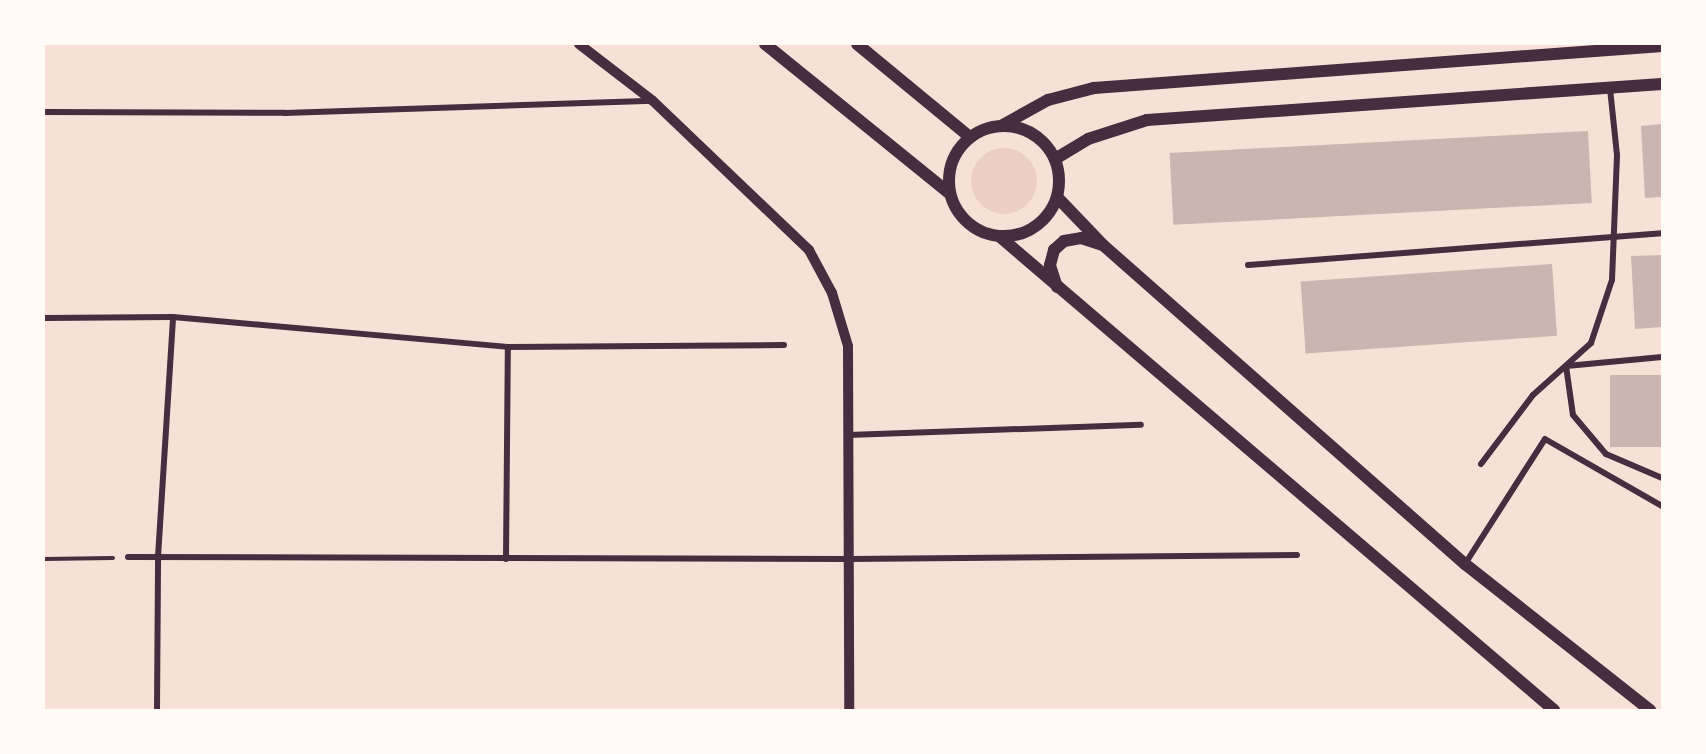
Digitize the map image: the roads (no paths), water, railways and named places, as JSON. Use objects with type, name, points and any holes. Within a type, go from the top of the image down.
[{"type":"main road","points":[[765,44],[950,194],[968,223],[999,236],[1528,692],[1554,711]]},
{"type":"main road","points":[[857,44],[970,137]]},
{"type":"main road","points":[[950,194],[951,163],[970,137],[1002,126],[1048,100],[1094,88],[1662,46]]},
{"type":"main road","points":[[1055,159],[1088,139],[1147,120],[1662,84]]},
{"type":"main road","points":[[999,236],[1015,235],[1035,226],[1047,216],[1057,197],[1060,178],[1055,159],[1048,147],[1030,132],[1002,126]]},
{"type":"main road","points":[[1057,197],[1103,245],[1465,564],[1625,695],[1650,711]]},
{"type":"main road","points":[[1057,287],[1050,266],[1054,250],[1064,241],[1081,238],[1103,245]]},
{"type":"main road","points":[[1528,692],[1542,711]]},
{"type":"main road","points":[[1625,695],[1637,711]]},
{"type":"street","points":[[579,44],[653,101],[809,250],[832,293],[848,346],[849,711]]},
{"type":"street","points":[[1481,464],[1533,395],[1591,343],[1612,280],[1617,155],[1611,88]]},
{"type":"street","points":[[44,112],[285,113],[653,101]]},
{"type":"street","points":[[1248,265],[1662,233]]},
{"type":"street","points":[[44,318],[173,317],[508,347],[784,345]]},
{"type":"street","points":[[157,711],[158,557],[173,317]]},
{"type":"street","points":[[506,559],[508,347]]},
{"type":"street","points":[[1566,366],[1662,357]]},
{"type":"street","points":[[1566,366],[1573,415],[1606,454],[1662,478]]},
{"type":"street","points":[[848,435],[1141,425]]},
{"type":"street","points":[[1465,564],[1545,439],[1662,506]]},
{"type":"street","points":[[128,558],[849,559],[1297,555]]}]
